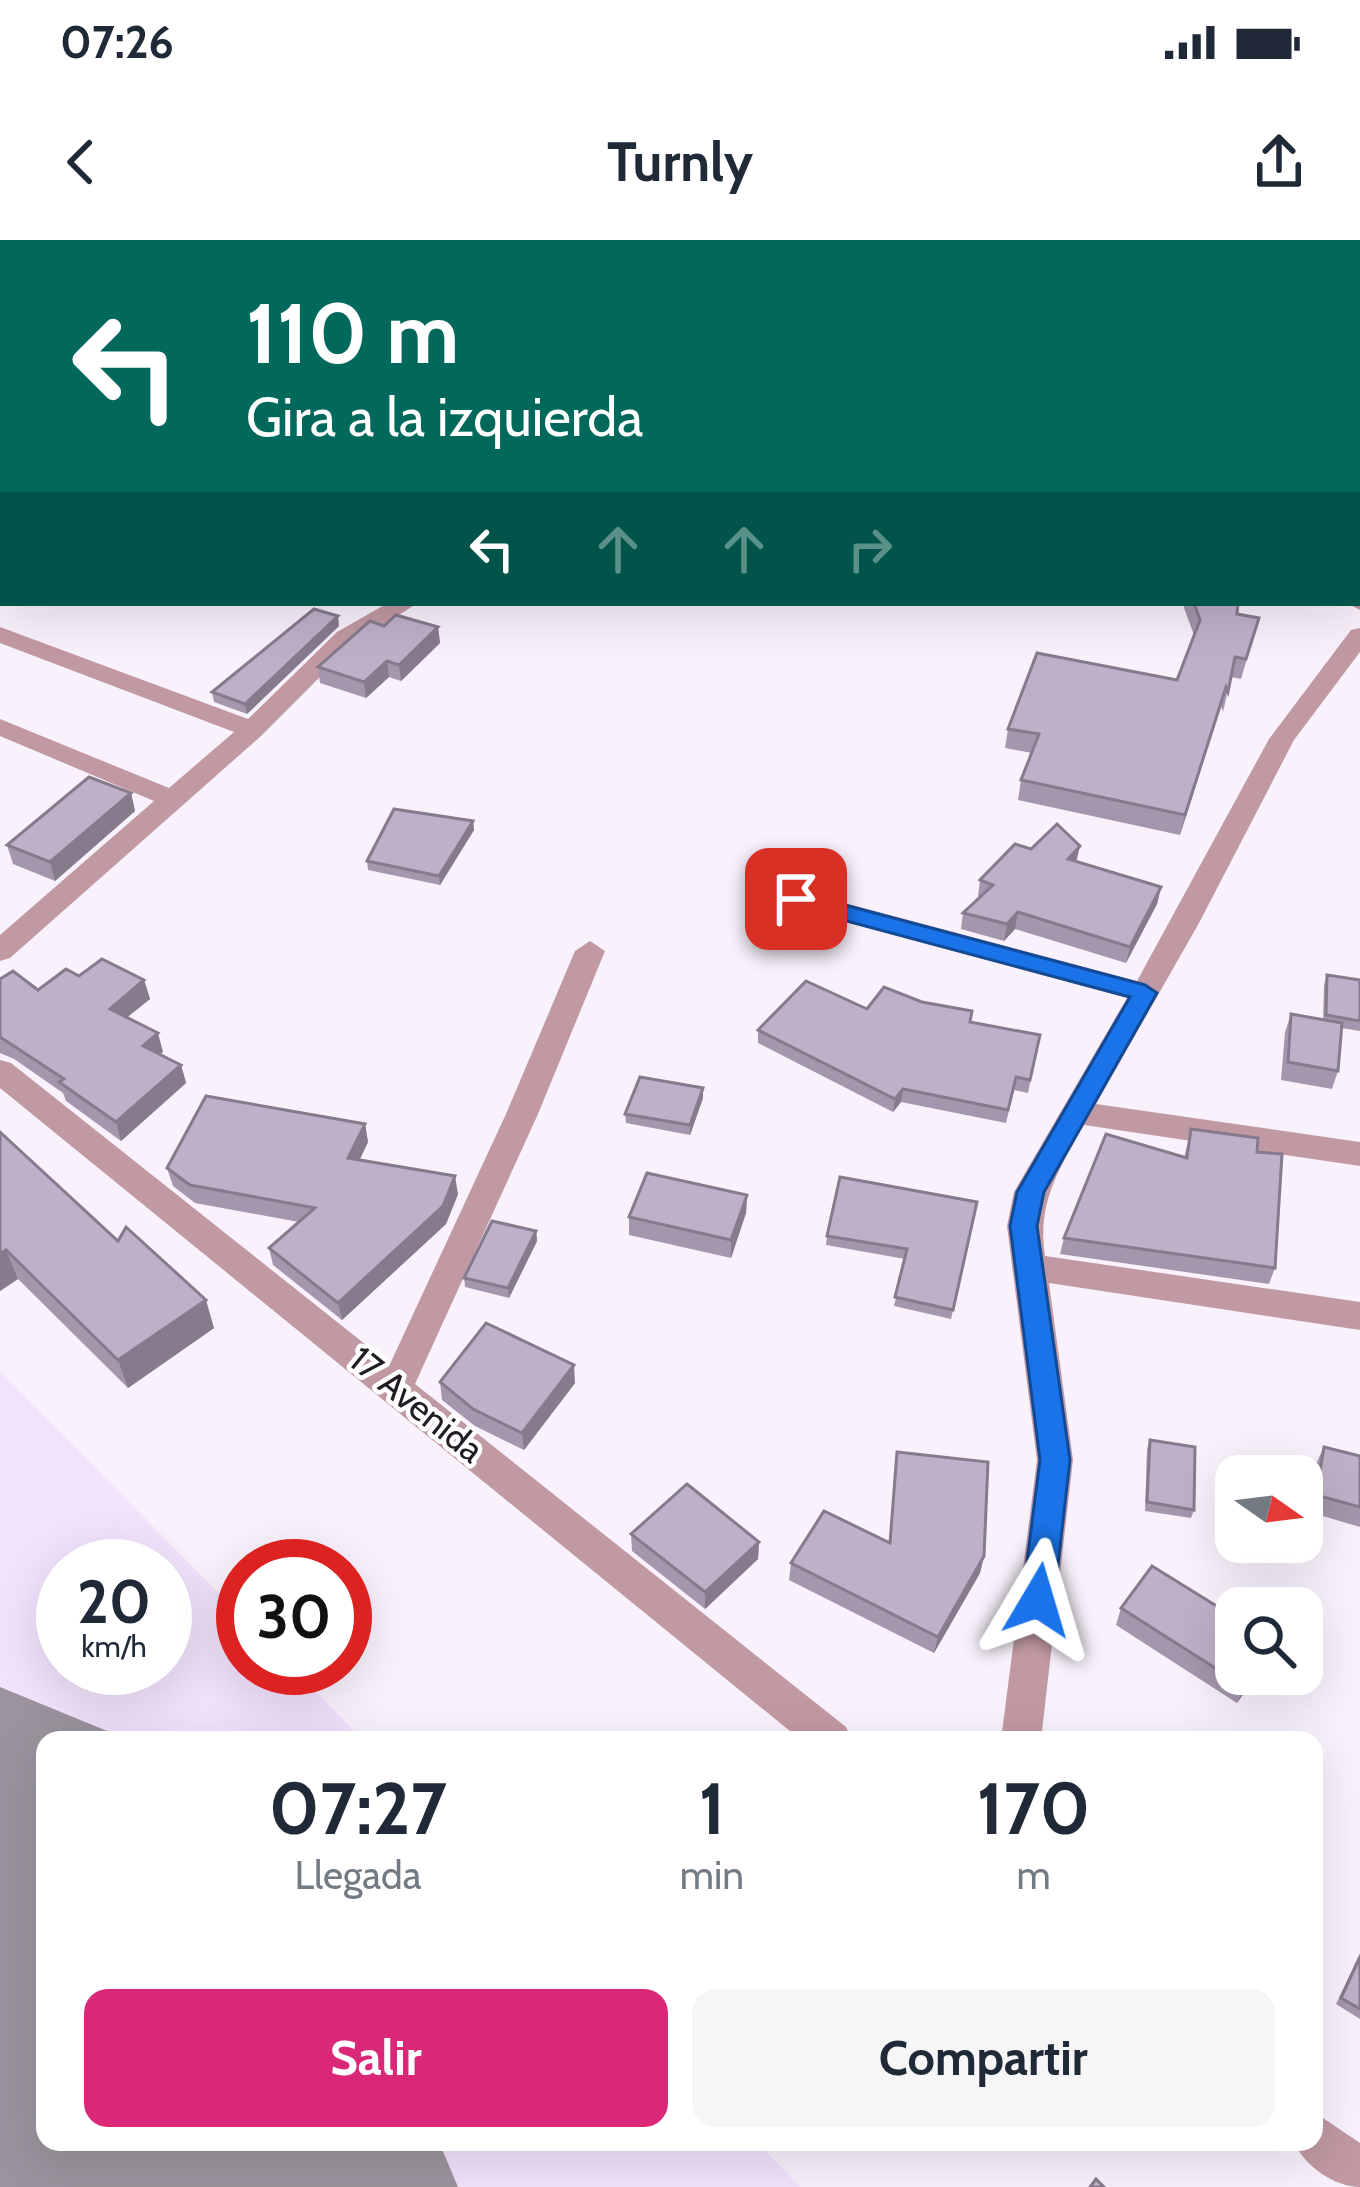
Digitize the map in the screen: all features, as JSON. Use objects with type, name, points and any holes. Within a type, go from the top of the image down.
[{"type":"street","points":[[0,951],[252,730],[346,637],[401,606]]},
{"type":"street","points":[[0,634],[252,730]]},
{"type":"street","points":[[1022,1731],[1055,1460],[1024,1226],[1030,1192],[1145,993],[1282,739],[1360,635]]},
{"type":"street","points":[[0,727],[174,800]]},
{"type":"street","points":[[796,899],[1145,993]]},
{"type":"street","points":[[396,1388],[522,1114],[590,951]]},
{"type":"street","name":"17 Avenida","points":[[0,1071],[821,1731]]},
{"type":"street","points":[[1077,1113],[1360,1154]]},
{"type":"street","points":[[1028,1267],[1360,1316]]},
{"type":"street","points":[[1323,2142],[1360,2173]]},
{"type":"shaded area","points":[[0,1371],[165,1539],[36,1539],[36,1695],[192,1695],[192,1566],[216,1591],[216,1695],[319,1695],[354,1731],[36,1731],[36,2151],[766,2151],[800,2187],[0,2187]]},
{"type":"building","points":[[1195,606],[1238,606],[1237,614],[1259,618],[1246,659],[1235,657],[1228,692],[1226,687],[1185,815],[1021,780],[1039,734],[1008,729],[1037,653],[1177,680],[1200,620]]},
{"type":"building","points":[[314,609],[338,616],[245,704],[212,692]]},
{"type":"building","points":[[396,615],[438,627],[399,665],[387,661],[364,682],[318,667],[370,621],[384,626]]},
{"type":"building","points":[[89,777],[131,793],[50,862],[7,845]]},
{"type":"building","points":[[394,809],[473,821],[439,876],[367,861]]},
{"type":"building","points":[[1057,824],[1080,846],[1068,859],[1161,887],[1130,947],[1018,912],[1007,924],[963,913],[993,885],[980,880],[1015,844],[1031,849]]},
{"type":"building","points":[[102,959],[144,980],[110,1009],[158,1033],[143,1046],[181,1065],[116,1122],[59,1082],[64,1079],[0,1037],[0,979],[13,971],[38,990],[66,969],[79,976]]},
{"type":"building","points":[[1327,975],[1360,980],[1360,1021],[1326,1015]]},
{"type":"building","points":[[806,981],[867,1009],[884,987],[922,1002],[972,1011],[970,1022],[1040,1035],[1030,1080],[1016,1077],[1008,1110],[903,1089],[895,1099],[758,1030]]},
{"type":"building","points":[[1291,1014],[1342,1023],[1338,1071],[1288,1062]]},
{"type":"building","points":[[640,1077],[703,1088],[690,1125],[625,1114]]},
{"type":"building","points":[[206,1096],[365,1124],[348,1158],[455,1176],[443,1206],[338,1303],[269,1248],[315,1208],[190,1185],[167,1168]]},
{"type":"building","points":[[1191,1129],[1258,1138],[1257,1152],[1282,1154],[1275,1268],[1064,1238],[1106,1134],[1187,1158]]},
{"type":"building","points":[[0,1132],[118,1241],[126,1227],[206,1300],[118,1360],[6,1250],[0,1254]]},
{"type":"building","points":[[647,1173],[747,1195],[731,1240],[629,1217]]},
{"type":"building","points":[[840,1177],[977,1202],[953,1310],[895,1297],[907,1249],[827,1236]]},
{"type":"building","points":[[492,1221],[536,1231],[508,1288],[464,1278]]},
{"type":"building","points":[[486,1323],[574,1365],[522,1433],[473,1409],[440,1382]]},
{"type":"building","points":[[1150,1440],[1195,1447],[1194,1510],[1147,1502]]},
{"type":"building","points":[[1324,1447],[1360,1456],[1360,1507],[1323,1497]]},
{"type":"building","points":[[897,1452],[988,1462],[984,1556],[938,1637],[791,1563],[824,1511],[890,1543]]},
{"type":"building","points":[[687,1484],[759,1542],[705,1592],[631,1534]]},
{"type":"building","points":[[1152,1566],[1215,1605],[1215,1668],[1121,1608]]},
{"type":"building","points":[[1360,1957],[1360,2009],[1341,1998]]},
{"type":"runway","points":[[0,1903],[36,1950]]},
{"type":"runway","points":[[191,2151],[218,2187]]},
{"type":"route","points":[[796,899],[1145,993],[1030,1192],[1024,1226],[1055,1460],[1038,1600]]}]
